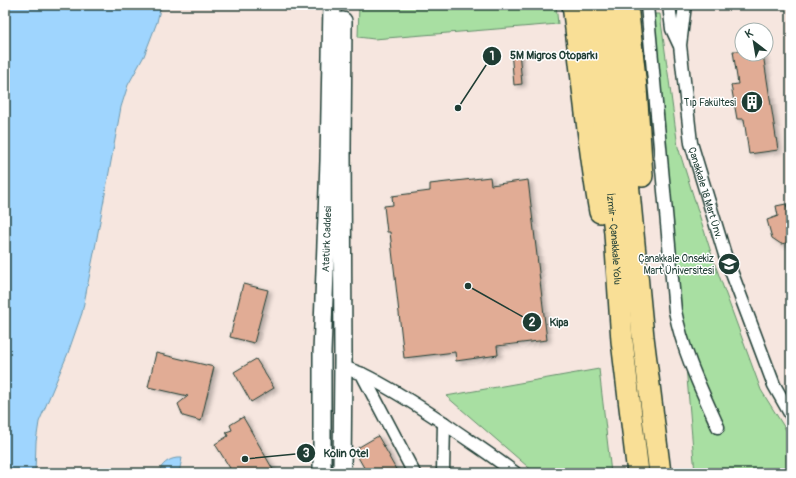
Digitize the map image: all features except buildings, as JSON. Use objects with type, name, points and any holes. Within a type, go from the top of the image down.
[{"type":"highway","points":[[573,5],[592,166],[622,340]]},
{"type":"highway","name":"İzmir - Çanakkale Yolu","points":[[593,5],[604,133],[624,230],[643,337]]},
{"type":"highway","name":"İzmir - Çanakkale Yolu","points":[[611,5],[624,230],[622,340],[638,473]]},
{"type":"highway","points":[[627,5],[636,88],[643,195],[643,337],[648,367],[660,473]]},
{"type":"main road","name":"Atatürk Caddesi","points":[[332,5],[337,56],[342,148],[342,467]]},
{"type":"main road","name":"Atatürk Caddesi","points":[[322,469],[322,368],[337,56],[343,5]]},
{"type":"main road","points":[[322,368],[343,367]]},
{"type":"main road","points":[[322,469],[342,467]]},
{"type":"street","points":[[648,5],[675,311],[679,330],[692,366],[718,427]]},
{"type":"street","points":[[669,5],[672,29],[680,45]]},
{"type":"street","name":"Çanakkale 18 Mart Ünv.","points":[[685,5],[680,45],[691,143],[725,255],[740,297],[774,385],[791,415]]},
{"type":"street","points":[[343,367],[385,385],[496,458],[515,473]]},
{"type":"street","points":[[362,374],[414,473]]},
{"type":"street","points":[[444,423],[443,471],[445,473]]},
{"type":"green space","points":[[359,5],[556,5],[558,24],[374,39],[358,37]]},
{"type":"green space","points":[[652,14],[660,14],[678,147],[713,259],[761,390],[791,438],[791,473],[695,473],[679,282],[661,143]]},
{"type":"green space","points":[[599,369],[611,473],[535,473],[446,396]]},
{"type":"water","points":[[5,5],[161,5],[157,22],[144,56],[128,85],[121,107],[82,313],[68,353],[39,422],[36,442],[35,473],[5,473]]},
{"type":"water","points":[[177,458],[182,458],[179,473],[158,473],[166,462]]},
{"type":"place","name":"Tıp Fakültesi","points":[[752,102]]},
{"type":"place","name":"5M Migros Otoparkı","points":[[458,108]]},
{"type":"place","name":"Çanakkale Onsekiz Mart Üniversitesi","points":[[729,264]]},
{"type":"place","name":"Kipa","points":[[468,286]]},
{"type":"place","name":"Kolin Otel","points":[[245,459]]}]
